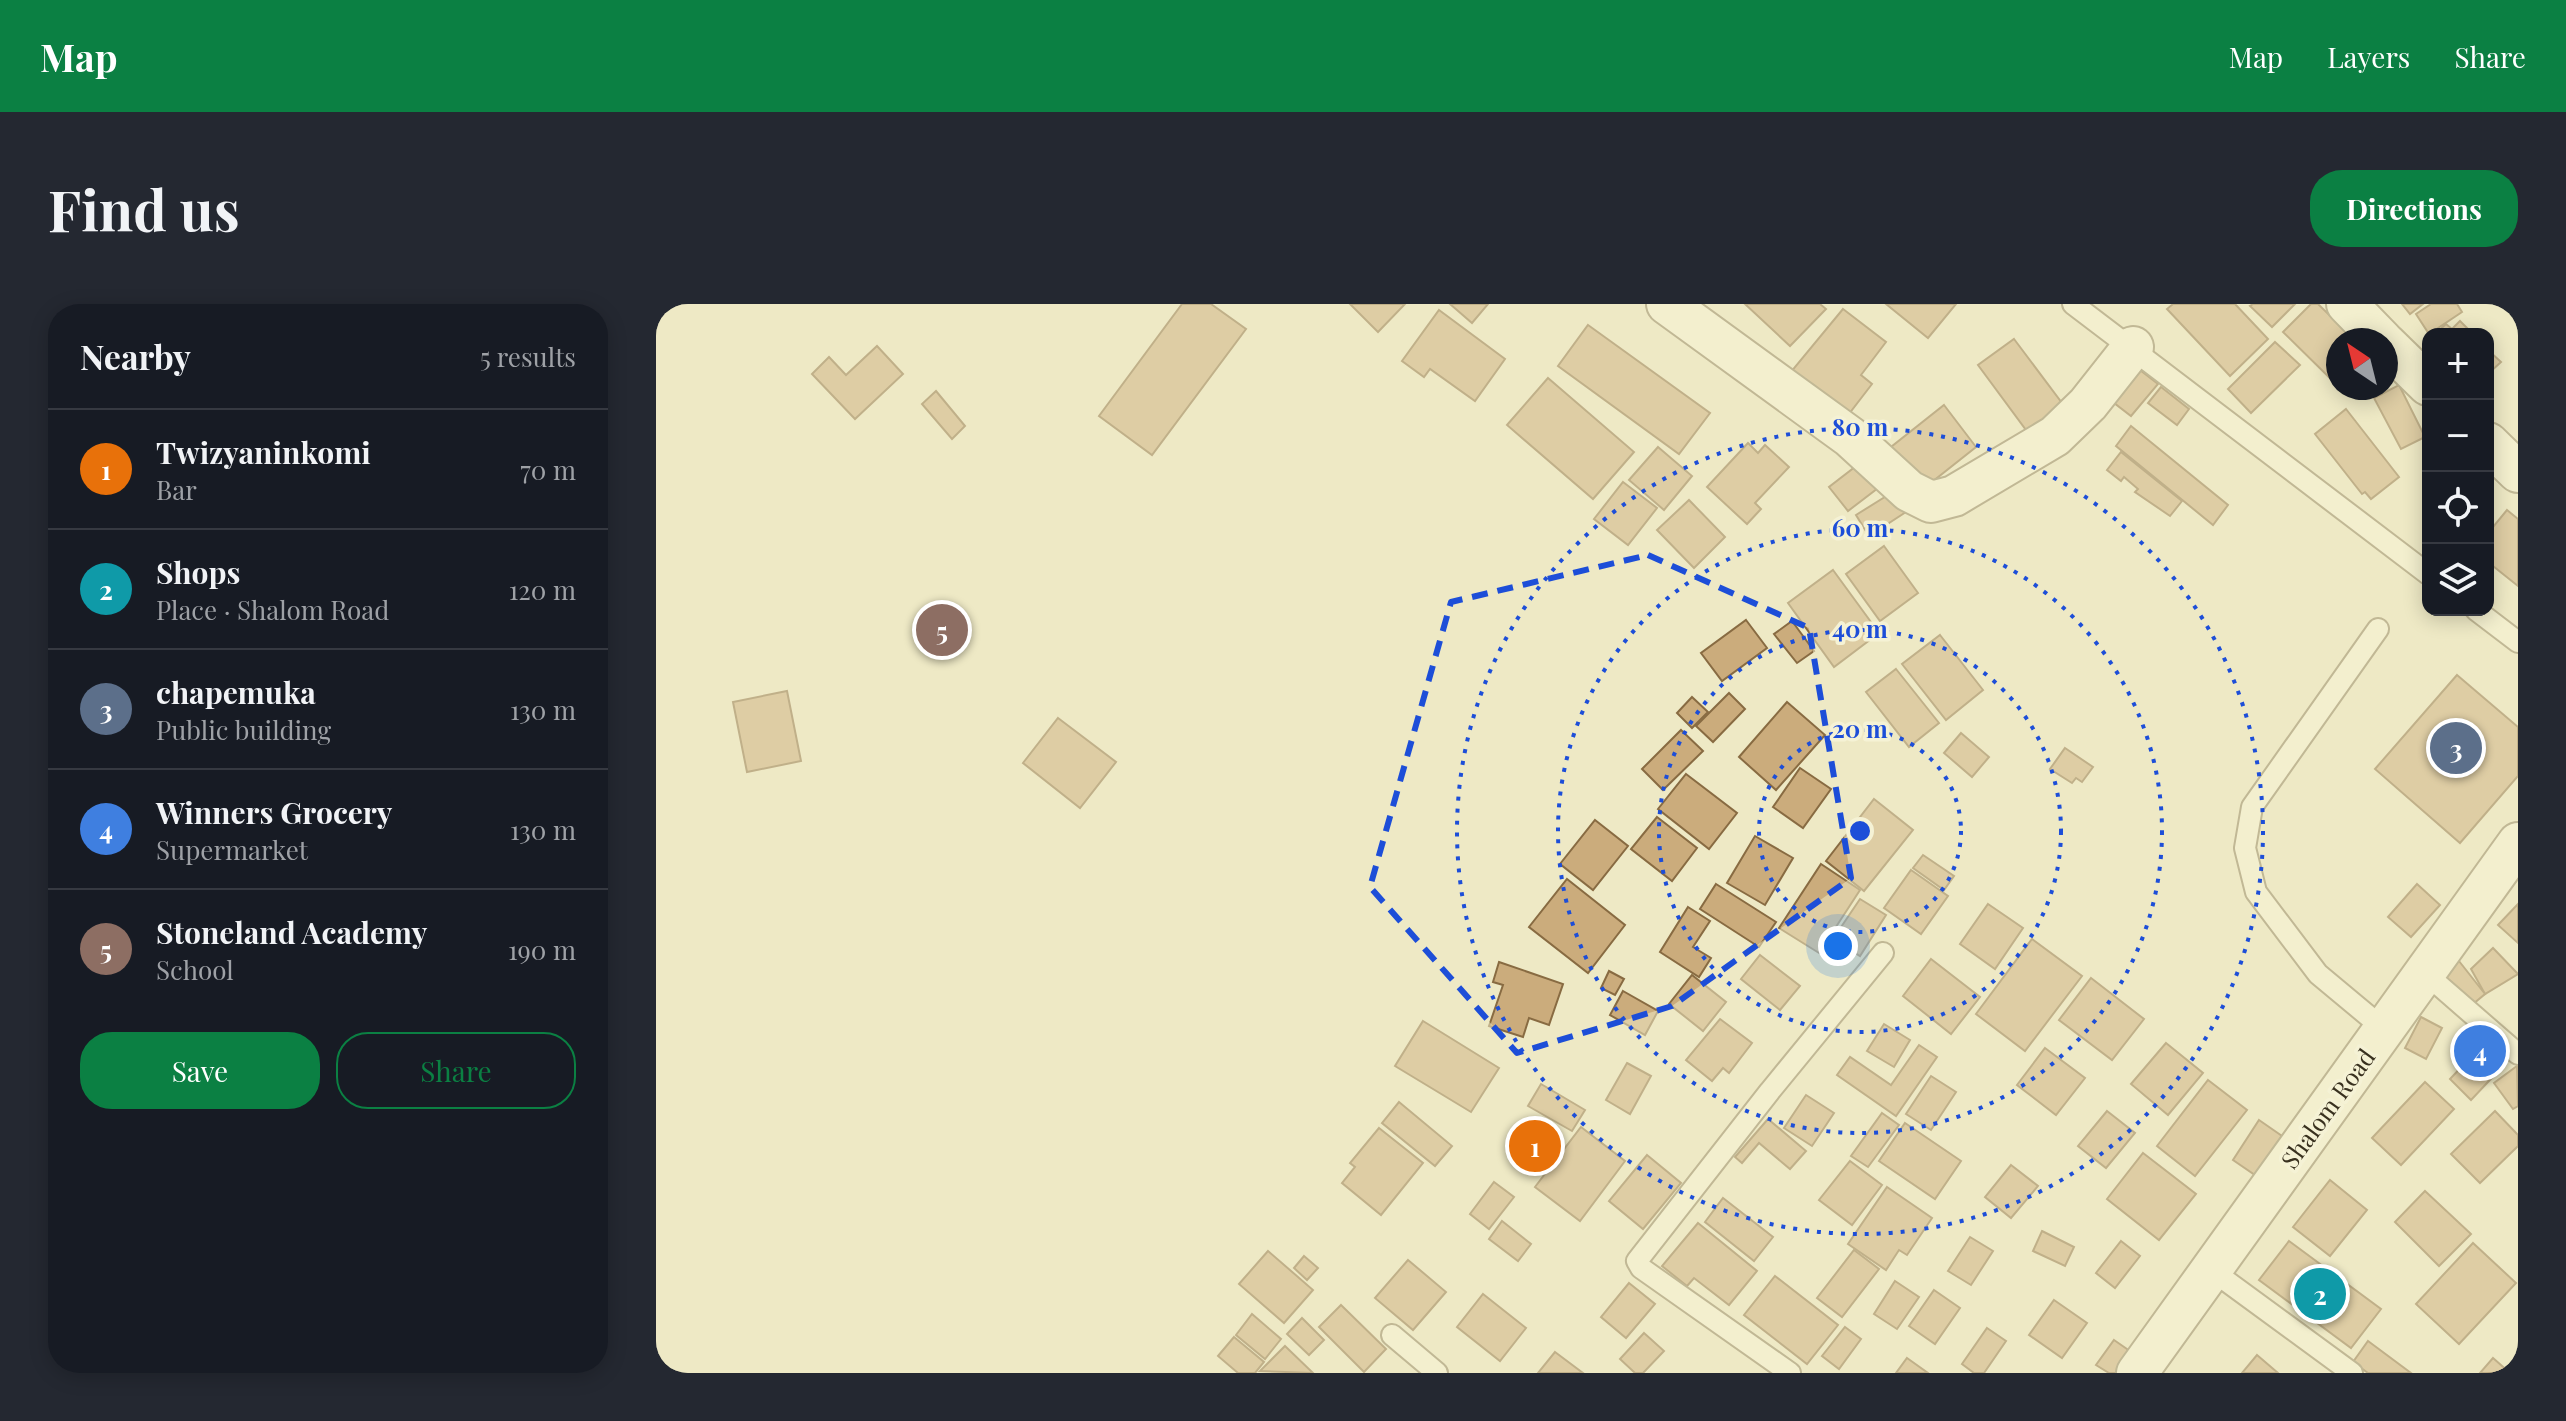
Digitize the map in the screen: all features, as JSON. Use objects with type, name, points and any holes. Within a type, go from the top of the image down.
[{"type":"street","points":[[1667,304],[1850,437],[1909,491],[1931,502],[1954,496],[2055,436],[2088,404],[2133,347]]},
{"type":"street","points":[[2347,304],[2370,328]]},
{"type":"street","points":[[2398,356],[2422,379]]},
{"type":"street","points":[[2494,449],[2518,472]]},
{"type":"street","name":"Shalom Road","points":[[2137,1373],[2518,843]]},
{"type":"lane","points":[[2073,304],[2422,569]]},
{"type":"lane","points":[[2484,616],[2518,642]]},
{"type":"lane","points":[[2378,629],[2252,807],[2245,848],[2256,892],[2318,974],[2384,1029]]},
{"type":"lane","points":[[1790,1373],[1641,1268],[1637,1261],[1883,953]]},
{"type":"lane","points":[[2425,973],[2518,1054]]},
{"type":"lane","points":[[2210,1269],[2352,1373]]},
{"type":"lane","points":[[1392,1335],[1437,1373]]},
{"type":"highlighted area","points":[[1648,555],[1809,628],[1851,878],[1672,1006],[1517,1053],[1370,887],[1451,602]]},
{"type":"building","points":[[1182,304],[1211,304],[1246,329],[1152,455],[1099,416]]},
{"type":"building","points":[[1350,304],[1405,304],[1378,332]]},
{"type":"building","points":[[1450,304],[1488,304],[1472,323]]},
{"type":"building","points":[[1745,304],[1820,304],[1826,309],[1790,346]]},
{"type":"building","points":[[1886,304],[1956,304],[1928,338]]},
{"type":"building","points":[[2173,304],[2235,304],[2268,339],[2230,376],[2167,309]]},
{"type":"building","points":[[2295,304],[2272,327],[2250,306]]},
{"type":"building","points":[[2311,304],[2318,304],[2343,328],[2326,328],[2326,374],[2283,332]]},
{"type":"building","points":[[2402,304],[2423,304],[2410,314]]},
{"type":"building","points":[[2431,304],[2457,304],[2462,312],[2438,328],[2425,328],[2416,314]]},
{"type":"building","points":[[1843,309],[1886,342],[1861,375],[1872,384],[1845,419],[1790,373]]},
{"type":"building","points":[[1439,310],[1505,359],[1475,401],[1430,369],[1424,377],[1402,361]]},
{"type":"building","points":[[2460,321],[2467,328],[2453,328]]},
{"type":"building","points":[[1588,325],[1710,413],[1679,454],[1558,366]]},
{"type":"building","points":[[2014,339],[2065,407],[2029,434],[1978,365]]},
{"type":"building","points":[[2275,342],[2300,365],[2251,413],[2228,389]]},
{"type":"building","points":[[877,346],[903,374],[855,419],[812,374],[829,357],[846,375]]},
{"type":"building","points":[[2494,356],[2501,362],[2494,368]]},
{"type":"building","points":[[2136,367],[2158,384],[2131,416],[2109,399]]},
{"type":"building","points":[[1548,378],[1634,452],[1593,499],[1507,425]]},
{"type":"building","points":[[2398,386],[2422,431],[2422,438],[2401,449],[2375,400],[2398,400]]},
{"type":"building","points":[[2161,387],[2189,409],[2177,425],[2148,403]]},
{"type":"building","points":[[936,391],[965,426],[952,439],[922,404]]},
{"type":"building","points":[[1944,405],[1976,447],[1923,489],[1891,447]]},
{"type":"building","points":[[2346,409],[2399,477],[2371,499],[2365,492],[2362,494],[2315,434]]},
{"type":"building","points":[[2131,426],[2228,505],[2213,525],[2116,446]]},
{"type":"building","points":[[1748,443],[1758,453],[1765,445],[1789,467],[1755,503],[1761,509],[1747,524],[1707,487]]},
{"type":"building","points":[[1658,447],[1692,476],[1664,510],[1629,480]]},
{"type":"building","points":[[2121,452],[2182,501],[2170,516],[2135,492],[2138,489],[2124,477],[2121,481],[2107,470]]},
{"type":"building","points":[[1864,460],[1882,485],[1848,511],[1829,487]]},
{"type":"building","points":[[1623,482],[1657,508],[1628,545],[1594,519]]},
{"type":"building","points":[[1896,490],[1909,510],[1869,536],[1856,515]]},
{"type":"building","points":[[1689,500],[1725,537],[1694,568],[1657,530]]},
{"type":"building","points":[[2507,510],[2518,519],[2518,586],[2494,567],[2494,526]]},
{"type":"building","points":[[1884,546],[1918,593],[1880,621],[1846,574]]},
{"type":"building","points":[[1833,570],[1879,633],[1834,667],[1788,603]]},
{"type":"building","points":[[1746,620],[1767,648],[1722,681],[1701,653]]},
{"type":"building","points":[[1792,621],[1814,651],[1797,663],[1774,634]]},
{"type":"building","points":[[1940,635],[1983,690],[1946,720],[1902,664]]},
{"type":"building","points":[[1896,669],[1939,723],[1909,747],[1866,692]]},
{"type":"building","points":[[2457,675],[2518,727],[2518,776],[2460,843],[2375,769]]},
{"type":"building","points":[[787,691],[801,761],[747,772],[733,702]]},
{"type":"building","points":[[1729,693],[1745,709],[1713,742],[1696,726]]},
{"type":"building","points":[[1692,697],[1708,712],[1692,728],[1677,713]]},
{"type":"building","points":[[1787,702],[1825,735],[1776,790],[1739,757]]},
{"type":"building","points":[[1058,718],[1116,762],[1080,808],[1023,763]]},
{"type":"building","points":[[1681,730],[1703,751],[1663,790],[1642,769]]},
{"type":"building","points":[[1961,733],[1989,757],[1972,777],[1944,753]]},
{"type":"building","points":[[2065,748],[2093,767],[2082,782],[2076,778],[2072,783],[2050,769]]},
{"type":"building","points":[[1800,768],[1831,789],[1803,828],[1773,807]]},
{"type":"building","points":[[1686,774],[1737,813],[1709,849],[1658,809]]},
{"type":"building","points":[[1874,799],[1913,830],[1864,891],[1826,861]]},
{"type":"building","points":[[1657,817],[1697,848],[1672,881],[1631,849]]},
{"type":"building","points":[[1595,820],[1628,846],[1593,890],[1560,864]]},
{"type":"building","points":[[1755,836],[1793,858],[1765,905],[1727,883]]},
{"type":"building","points":[[1923,855],[1954,876],[1944,890],[1913,868]]},
{"type":"building","points":[[1821,864],[1860,890],[1819,953],[1779,928]]},
{"type":"building","points":[[1911,870],[1948,896],[1921,934],[1884,908]]},
{"type":"building","points":[[1567,879],[1625,925],[1588,973],[1529,927]]},
{"type":"building","points":[[1716,884],[1776,922],[1759,947],[1700,909]]},
{"type":"building","points":[[2417,884],[2440,905],[2411,937],[2388,917]]},
{"type":"building","points":[[1860,899],[1886,915],[1860,956],[1833,939]]},
{"type":"building","points":[[1988,904],[2023,928],[1995,969],[1960,944]]},
{"type":"building","points":[[2518,904],[2518,943],[2498,925]]},
{"type":"building","points":[[1688,907],[1710,921],[1693,947],[1711,958],[1699,977],[1660,952]]},
{"type":"building","points":[[2032,939],[2082,976],[2025,1051],[1976,1014]]},
{"type":"building","points":[[2493,948],[2518,974],[2485,994],[2471,969]]},
{"type":"building","points":[[1760,955],[1800,986],[1780,1010],[1741,979]]},
{"type":"building","points":[[2455,956],[2485,994],[2467,1009],[2444,980]]},
{"type":"building","points":[[1931,959],[1980,997],[1951,1034],[1903,996]]},
{"type":"building","points":[[1499,962],[1563,984],[1549,1025],[1529,1018],[1523,1037],[1489,1026],[1503,985],[1493,982]]},
{"type":"building","points":[[1609,971],[1624,979],[1615,995],[1601,988]]},
{"type":"building","points":[[1692,975],[1726,1002],[1703,1031],[1669,1004]]},
{"type":"building","points":[[2091,978],[2144,1019],[2112,1060],[2059,1020]]},
{"type":"building","points":[[1623,991],[1658,1011],[1645,1035],[1610,1015]]},
{"type":"building","points":[[2421,1017],[2442,1028],[2426,1059],[2405,1048]]},
{"type":"building","points":[[1720,1019],[1752,1043],[1729,1073],[1723,1068],[1712,1081],[1686,1060]]},
{"type":"building","points":[[1423,1021],[1499,1068],[1471,1112],[1395,1066]]},
{"type":"building","points":[[1884,1024],[1910,1040],[1894,1067],[1867,1051]]},
{"type":"building","points":[[2166,1043],[2203,1073],[2168,1115],[2131,1084]]},
{"type":"building","points":[[2484,1043],[2505,1064],[2471,1100],[2450,1079]]},
{"type":"building","points":[[1919,1045],[1937,1057],[1896,1116],[1837,1075],[1850,1057],[1891,1085]]},
{"type":"building","points":[[2045,1048],[2085,1078],[2056,1115],[2017,1085]]},
{"type":"building","points":[[1627,1063],[1651,1076],[1630,1114],[1606,1100]]},
{"type":"building","points":[[2517,1066],[2518,1106],[2513,1109],[2494,1083]]},
{"type":"building","points":[[1931,1076],[1956,1092],[1931,1130],[1906,1114]]},
{"type":"building","points":[[2208,1080],[2247,1110],[2195,1176],[2157,1146]]},
{"type":"building","points":[[2425,1082],[2454,1109],[2401,1165],[2372,1138]]},
{"type":"building","points":[[1541,1084],[1585,1110],[1572,1131],[1528,1106]]},
{"type":"building","points":[[1806,1095],[1834,1113],[1812,1146],[1784,1128]]},
{"type":"building","points":[[1399,1102],[1452,1146],[1435,1166],[1382,1123]]},
{"type":"building","points":[[2107,1111],[2135,1133],[2106,1168],[2078,1146]]},
{"type":"building","points":[[2495,1111],[2518,1135],[2518,1146],[2480,1183],[2451,1154]]},
{"type":"building","points":[[1882,1113],[1899,1125],[1868,1167],[1851,1156]]},
{"type":"building","points":[[1768,1119],[1806,1151],[1790,1169],[1759,1143],[1742,1163],[1735,1157]]},
{"type":"building","points":[[2259,1120],[2282,1136],[2255,1175],[2233,1160]]},
{"type":"building","points":[[1905,1123],[1961,1161],[1935,1199],[1879,1161]]},
{"type":"building","points":[[1581,1127],[1625,1161],[1580,1221],[1535,1187]]},
{"type":"building","points":[[1379,1128],[1423,1163],[1381,1215],[1342,1183],[1355,1167],[1350,1163]]},
{"type":"building","points":[[1532,1131],[1551,1148],[1539,1161],[1520,1144]]},
{"type":"building","points":[[2143,1153],[2196,1194],[2159,1240],[2107,1199]]},
{"type":"building","points":[[1647,1155],[1681,1183],[1643,1229],[1609,1201]]},
{"type":"building","points":[[1850,1161],[1882,1185],[1852,1225],[1819,1200]]},
{"type":"building","points":[[2011,1165],[2038,1186],[2011,1218],[1985,1197]]},
{"type":"building","points":[[2330,1180],[2367,1210],[2330,1256],[2293,1227]]},
{"type":"building","points":[[1494,1182],[1514,1197],[1489,1229],[1470,1214]]},
{"type":"building","points":[[1887,1187],[1932,1218],[1907,1255],[1899,1250],[1886,1270],[1848,1244]]},
{"type":"building","points":[[2425,1191],[2471,1234],[2439,1266],[2395,1222]]},
{"type":"building","points":[[1723,1198],[1773,1237],[1754,1261],[1705,1222]]},
{"type":"building","points":[[1502,1221],[1531,1244],[1518,1261],[1489,1239]]},
{"type":"building","points":[[1698,1223],[1757,1271],[1729,1305],[1694,1278],[1687,1286],[1662,1266]]},
{"type":"building","points":[[2042,1231],[2074,1247],[2065,1266],[2033,1251]]},
{"type":"building","points":[[1970,1237],[1993,1251],[1971,1285],[1948,1271]]},
{"type":"building","points":[[2121,1241],[2140,1256],[2115,1288],[2096,1273]]},
{"type":"building","points":[[2289,1241],[2381,1309],[2351,1348],[2259,1280]]},
{"type":"building","points":[[2473,1243],[2516,1283],[2459,1344],[2416,1304]]},
{"type":"building","points":[[1854,1250],[1879,1269],[1842,1317],[1817,1298]]},
{"type":"building","points":[[1268,1251],[1313,1290],[1284,1323],[1239,1284]]},
{"type":"building","points":[[1304,1256],[1318,1268],[1307,1280],[1294,1268]]},
{"type":"building","points":[[1408,1260],[1446,1292],[1413,1330],[1375,1298]]},
{"type":"building","points":[[1775,1276],[1838,1325],[1807,1364],[1744,1315]]},
{"type":"building","points":[[1895,1281],[1919,1297],[1897,1329],[1874,1314]]},
{"type":"building","points":[[1629,1283],[1655,1304],[1626,1338],[1601,1317]]},
{"type":"building","points":[[1934,1290],[1960,1308],[1935,1344],[1909,1326]]},
{"type":"building","points":[[1483,1294],[1526,1328],[1500,1361],[1457,1327]]},
{"type":"building","points":[[2054,1300],[2087,1323],[2062,1358],[2029,1335]]},
{"type":"building","points":[[1341,1305],[1386,1349],[1364,1372],[1319,1327]]},
{"type":"building","points":[[1252,1314],[1281,1339],[1265,1359],[1236,1335]]},
{"type":"building","points":[[1302,1318],[1324,1340],[1309,1355],[1287,1334]]},
{"type":"building","points":[[1845,1327],[1861,1339],[1839,1369],[1822,1356]]},
{"type":"building","points":[[1987,1328],[2006,1341],[1984,1373],[1974,1373],[1962,1364]]},
{"type":"building","points":[[1644,1333],[1664,1351],[1643,1373],[1635,1373],[1620,1359]]},
{"type":"building","points":[[1234,1337],[1264,1362],[1255,1373],[1238,1373],[1218,1356]]},
{"type":"building","points":[[2114,1340],[2137,1356],[2125,1373],[2109,1373],[2096,1365]]},
{"type":"building","points":[[2368,1341],[2411,1373],[2368,1373],[2353,1362]]},
{"type":"building","points":[[1285,1346],[1313,1373],[1260,1371]]},
{"type":"building","points":[[1555,1352],[1583,1373],[1538,1373]]},
{"type":"building","points":[[2257,1355],[2278,1373],[2242,1373]]},
{"type":"building","points":[[1907,1358],[1928,1373],[1896,1373]]},
{"type":"building","points":[[2493,1358],[2510,1373],[2480,1373]]},
{"type":"place","name":"Stoneland Academy","points":[[942,630]]},
{"type":"place","name":"chapemuka","points":[[2456,748]]},
{"type":"place","name":"Winners Grocery","points":[[2480,1051]]},
{"type":"place","name":"Twizyaninkomi","points":[[1535,1146]]},
{"type":"place","name":"Shops","points":[[2320,1294]]}]
